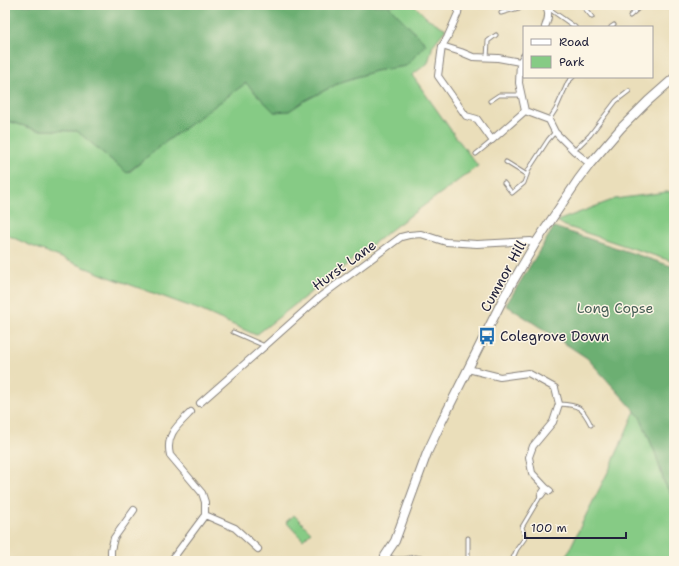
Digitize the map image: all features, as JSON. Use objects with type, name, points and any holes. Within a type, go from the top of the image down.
[{"type":"street","points":[[459,5],[458,13],[442,46],[438,76],[466,116],[477,119],[492,140],[525,111]]},
{"type":"street","points":[[546,7],[548,21],[546,26]]},
{"type":"street","points":[[442,46],[473,57],[498,58],[520,62]]},
{"type":"street","points":[[523,58],[520,62],[519,83],[525,111]]},
{"type":"street","name":"Cumnor Hill","points":[[384,559],[395,541],[427,453],[505,295],[535,244],[590,164],[621,128],[674,78]]},
{"type":"street","points":[[525,111],[550,120],[555,132],[574,151],[590,164]]},
{"type":"street","name":"Hurst Lane","points":[[200,403],[321,296],[401,238],[409,235],[421,234],[446,242],[478,244],[531,241],[535,244]]},
{"type":"street","points":[[468,368],[500,377],[528,373],[555,388],[559,404],[553,422],[533,446],[529,457],[532,473],[548,489],[541,495]]},
{"type":"street","points":[[171,561],[205,514],[205,502],[202,492],[170,455],[168,448],[170,438],[175,429],[191,412]]},
{"type":"street","points":[[111,561],[111,550],[114,538],[134,510]]},
{"type":"street","points":[[205,514],[235,528],[258,549]]},
{"type":"lane","points":[[501,13],[525,5]]},
{"type":"lane","points":[[582,5],[592,17]]},
{"type":"lane","points":[[630,16],[642,5]]},
{"type":"lane","points":[[546,7],[574,26]]},
{"type":"lane","points":[[487,58],[488,41],[496,35]]},
{"type":"lane","points":[[550,120],[571,78]]},
{"type":"lane","points":[[574,151],[590,135],[616,101],[628,91]]},
{"type":"lane","points":[[490,101],[499,95],[522,95]]},
{"type":"lane","points":[[504,183],[512,193],[524,183],[529,169],[555,132]]},
{"type":"lane","points":[[476,154],[492,140]]},
{"type":"lane","points":[[506,162],[527,174]]},
{"type":"lane","points":[[233,332],[265,346]]},
{"type":"lane","points":[[559,404],[576,407],[584,413],[591,425]]},
{"type":"lane","points":[[514,558],[516,549],[525,538],[522,527],[541,495]]},
{"type":"lane","points":[[468,538],[468,561]]},
{"type":"lane","points":[[384,559],[404,559],[415,557],[441,561]]},
{"type":"green space","points":[[5,5],[388,5],[426,44],[406,66],[375,71],[341,82],[304,101],[289,111],[274,112],[246,83],[167,141],[127,173],[77,131],[37,130],[5,120]]},
{"type":"green space","points":[[388,5],[414,5],[427,18],[446,29],[433,45],[428,63],[412,75],[478,166],[396,226],[256,335],[200,310],[106,276],[5,234],[5,120],[37,130],[77,131],[128,173],[167,141],[246,83],[274,112],[289,111],[304,101],[341,82],[375,71],[406,66],[390,7]]},
{"type":"green space","points":[[674,191],[674,262],[565,226],[557,221],[615,199]]},
{"type":"green space","name":"Long Copse","points":[[554,227],[674,267],[674,500],[664,482],[656,455],[640,417],[635,411],[587,358],[506,305]]},
{"type":"green space","points":[[635,411],[640,417],[656,455],[664,482],[674,500],[674,561],[564,561],[611,466]]},
{"type":"green space","points":[[294,515],[311,532],[303,540],[286,522]]},
{"type":"place","name":"Colegrove Down","points":[[487,336]]}]
